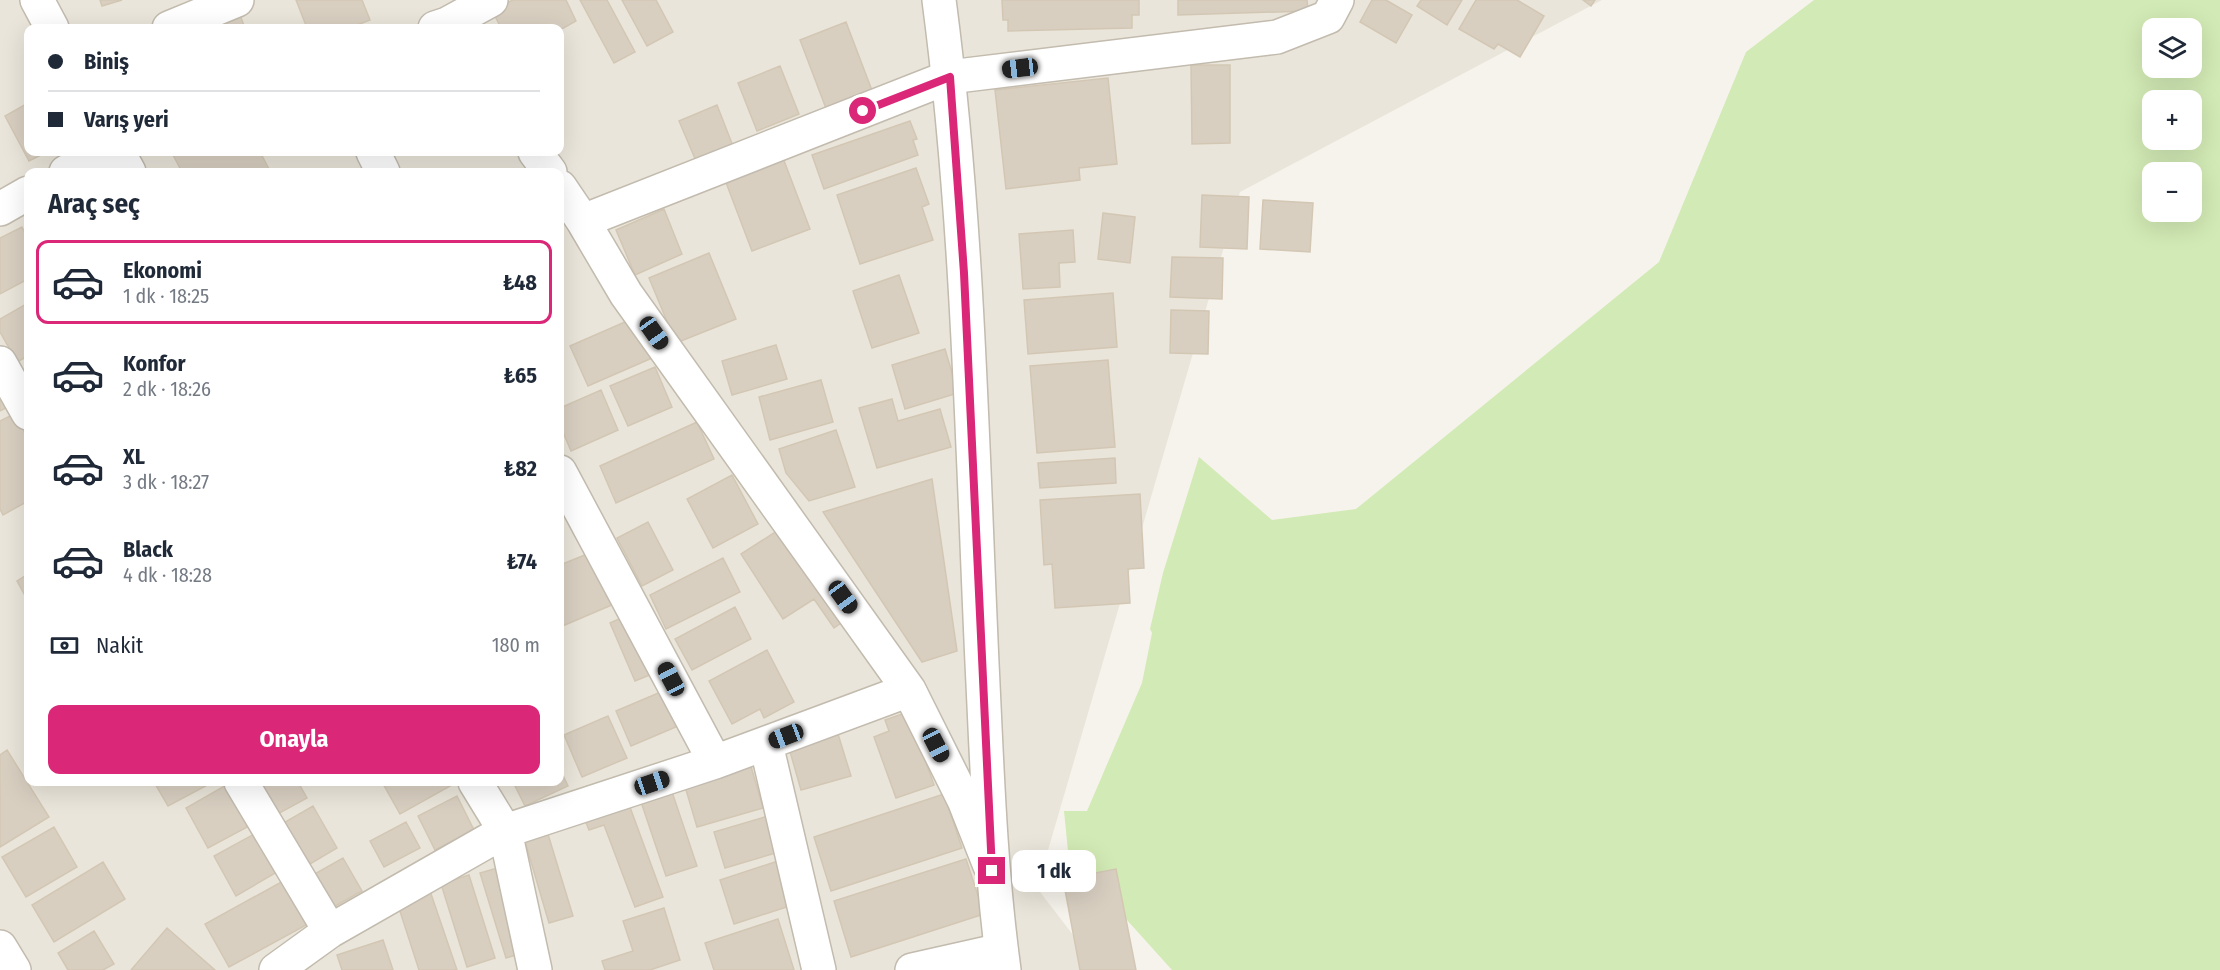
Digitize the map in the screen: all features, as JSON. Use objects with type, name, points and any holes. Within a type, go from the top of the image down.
[{"type":"street","points":[[37,0],[50,24]]},
{"type":"street","points":[[179,24],[237,0]]},
{"type":"street","points":[[442,20],[491,0]]},
{"type":"street","points":[[912,970],[1002,960],[992,871],[964,273],[950,77],[939,0]]},
{"type":"street","points":[[583,221],[950,77],[1277,37],[1328,17],[1337,0]]},
{"type":"street","points":[[73,168],[96,156]]},
{"type":"street","points":[[564,193],[626,294],[909,690],[964,800],[992,871]]},
{"type":"street","points":[[0,209],[24,195]]},
{"type":"street","points":[[0,363],[24,406]]},
{"type":"street","points":[[564,479],[715,762]]},
{"type":"street","points":[[276,970],[330,931],[505,831],[715,762],[909,690]]},
{"type":"street","points":[[766,744],[819,970]]},
{"type":"street","points":[[244,786],[330,931]]},
{"type":"street","points":[[477,786],[505,831],[535,970]]},
{"type":"street","points":[[0,947],[14,970]]},
{"type":"shaded area","points":[[0,0],[1602,0],[1240,192],[1037,888],[1100,970],[0,970]]},
{"type":"green space","points":[[1814,0],[2220,0],[2220,970],[1172,970],[1081,869],[1068,851],[1064,811],[1087,811],[1142,683],[1152,633],[1150,629],[1163,573],[1199,457],[1272,520],[1356,509],[1659,262],[1746,52]]},
{"type":"building","points":[[100,0],[122,0],[102,6]]},
{"type":"building","points":[[296,0],[362,0],[370,20],[360,24],[305,24]]},
{"type":"building","points":[[513,0],[566,0],[576,21],[564,28],[564,24],[499,24],[492,10]]},
{"type":"building","points":[[580,0],[607,0],[635,52],[614,63]]},
{"type":"building","points":[[622,0],[656,0],[673,32],[647,46]]},
{"type":"building","points":[[1002,0],[1139,0],[1139,15],[1132,15],[1132,28],[1008,31],[1008,20],[1003,20]]},
{"type":"building","points":[[1178,0],[1307,0],[1308,11],[1178,15]]},
{"type":"building","points":[[1372,0],[1386,0],[1412,15],[1396,43],[1360,22]]},
{"type":"building","points":[[1421,0],[1462,0],[1447,25],[1417,6]]},
{"type":"building","points":[[1476,0],[1517,0],[1544,16],[1520,57],[1498,44],[1494,49],[1459,29]]},
{"type":"building","points":[[1583,0],[1595,0],[1591,6]]},
{"type":"building","points":[[238,10],[243,24],[210,24],[209,22]]},
{"type":"building","points":[[846,22],[873,93],[827,111],[800,40]]},
{"type":"building","points":[[1191,65],[1230,65],[1230,143],[1192,144]]},
{"type":"building","points":[[780,66],[799,114],[757,131],[738,83]]},
{"type":"building","points":[[1108,78],[1117,164],[1079,168],[1080,180],[1006,189],[995,90]]},
{"type":"building","points":[[24,105],[24,152],[5,116]]},
{"type":"building","points":[[717,105],[733,146],[696,161],[679,121]]},
{"type":"building","points":[[910,121],[917,139],[913,140],[918,155],[824,189],[812,155]]},
{"type":"building","points":[[26,156],[39,156],[29,161]]},
{"type":"building","points":[[174,156],[262,156],[268,168],[180,168]]},
{"type":"building","points":[[783,158],[810,229],[752,251],[725,180]]},
{"type":"building","points":[[916,168],[929,204],[922,207],[933,240],[860,264],[837,195]]},
{"type":"building","points":[[1202,195],[1249,197],[1247,249],[1200,247]]},
{"type":"building","points":[[1263,200],[1313,203],[1310,252],[1260,249]]},
{"type":"building","points":[[664,209],[682,254],[635,275],[616,230]]},
{"type":"building","points":[[1103,213],[1135,217],[1130,263],[1098,259]]},
{"type":"building","points":[[22,227],[24,231],[24,281],[0,294],[0,238]]},
{"type":"building","points":[[1073,230],[1075,262],[1059,263],[1060,287],[1023,289],[1019,234]]},
{"type":"building","points":[[709,253],[736,319],[676,343],[649,278]]},
{"type":"building","points":[[1172,257],[1223,258],[1222,299],[1170,297]]},
{"type":"building","points":[[899,275],[919,333],[872,348],[853,291]]},
{"type":"building","points":[[1113,293],[1117,347],[1028,354],[1024,300]]},
{"type":"building","points":[[24,305],[24,358],[17,362],[0,332],[0,319]]},
{"type":"building","points":[[1171,310],[1209,311],[1208,354],[1170,353]]},
{"type":"building","points":[[634,318],[652,358],[588,386],[570,346]]},
{"type":"building","points":[[776,345],[787,379],[732,395],[722,361]]},
{"type":"building","points":[[945,349],[958,393],[905,409],[892,365]]},
{"type":"building","points":[[1108,360],[1115,447],[1037,453],[1030,366]]},
{"type":"building","points":[[655,367],[672,407],[628,426],[610,386]]},
{"type":"building","points":[[821,380],[833,422],[770,440],[759,397]]},
{"type":"building","points":[[0,389],[10,406],[0,411]]},
{"type":"building","points":[[601,390],[618,430],[571,451],[564,434],[564,406]]},
{"type":"building","points":[[892,399],[898,421],[940,409],[951,447],[877,468],[859,408]]},
{"type":"building","points":[[14,414],[24,432],[24,503],[3,515],[0,509],[0,421]]},
{"type":"building","points":[[697,422],[714,459],[616,503],[600,466]]},
{"type":"building","points":[[836,430],[855,487],[809,501],[786,473],[779,449]]},
{"type":"building","points":[[1115,458],[1116,483],[1040,488],[1038,463]]},
{"type":"building","points":[[732,475],[758,524],[713,548],[687,499]]},
{"type":"building","points":[[932,479],[957,651],[922,662],[823,512]]},
{"type":"building","points":[[1140,494],[1144,568],[1128,569],[1130,603],[1055,608],[1052,564],[1044,565],[1040,500]]},
{"type":"building","points":[[648,522],[673,570],[642,586],[617,538]]},
{"type":"building","points":[[780,529],[841,623],[834,628],[814,599],[783,619],[741,554]]},
{"type":"building","points":[[592,552],[614,604],[564,625],[564,563]]},
{"type":"building","points":[[723,558],[740,592],[666,629],[650,595]]},
{"type":"building","points":[[24,577],[24,594],[17,581]]},
{"type":"building","points":[[735,607],[751,639],[692,670],[675,639]]},
{"type":"building","points":[[628,615],[652,674],[635,681],[610,623]]},
{"type":"building","points":[[767,650],[794,702],[764,718],[760,709],[732,724],[709,681]]},
{"type":"building","points":[[663,691],[678,726],[631,746],[616,711]]},
{"type":"building","points":[[908,712],[934,785],[896,798],[874,737],[889,731],[885,720]]},
{"type":"building","points":[[608,716],[627,758],[582,777],[564,735]]},
{"type":"building","points":[[838,734],[851,776],[801,790],[789,748]]},
{"type":"building","points":[[7,750],[24,777],[24,786],[30,786],[49,817],[0,847],[0,755]]},
{"type":"building","points":[[750,763],[763,808],[697,827],[684,783]]},
{"type":"building","points":[[564,778],[568,786],[525,806],[515,786],[564,786]]},
{"type":"building","points":[[156,786],[206,786],[168,806]]},
{"type":"building","points":[[224,786],[229,786],[251,825],[208,848],[186,808]]},
{"type":"building","points":[[257,786],[300,786],[307,798],[274,816]]},
{"type":"building","points":[[384,786],[450,786],[400,814]]},
{"type":"building","points":[[670,786],[697,866],[666,876],[639,796]]},
{"type":"building","points":[[944,794],[962,848],[831,891],[814,837]]},
{"type":"building","points":[[457,796],[474,830],[435,850],[418,816]]},
{"type":"building","points":[[627,799],[663,897],[635,907],[604,825],[589,830],[583,815]]},
{"type":"building","points":[[313,806],[337,848],[305,867],[280,825]]},
{"type":"building","points":[[768,816],[779,852],[725,868],[714,832]]},
{"type":"building","points":[[406,822],[420,848],[384,867],[370,841]]},
{"type":"building","points":[[54,827],[77,867],[26,897],[2,857]]},
{"type":"building","points":[[547,831],[573,916],[549,923],[524,838]]},
{"type":"building","points":[[256,833],[277,872],[236,896],[214,856]]},
{"type":"building","points":[[343,858],[362,891],[330,909],[311,876]]},
{"type":"building","points":[[966,859],[984,914],[851,957],[834,901]]},
{"type":"building","points":[[781,860],[796,904],[734,924],[720,880]]},
{"type":"building","points":[[103,862],[125,899],[54,942],[32,905]]},
{"type":"building","points":[[501,867],[526,952],[506,958],[480,873]]},
{"type":"building","points":[[1116,869],[1136,970],[1080,970],[1063,879]]},
{"type":"building","points":[[469,875],[495,958],[467,967],[441,884]]},
{"type":"building","points":[[285,880],[308,924],[229,967],[205,924]]},
{"type":"building","points":[[429,888],[457,970],[419,970],[396,899]]},
{"type":"building","points":[[664,908],[680,960],[650,970],[605,970],[602,961],[633,951],[623,921]]},
{"type":"building","points":[[778,919],[794,970],[714,970],[705,943]]},
{"type":"building","points":[[167,928],[215,970],[131,970]]},
{"type":"building","points":[[94,931],[114,964],[103,970],[68,970],[58,953]]},
{"type":"building","points":[[383,940],[393,970],[342,970],[337,955]]},
{"type":"route","points":[[863,111],[950,77],[964,273],[992,871]]}]
